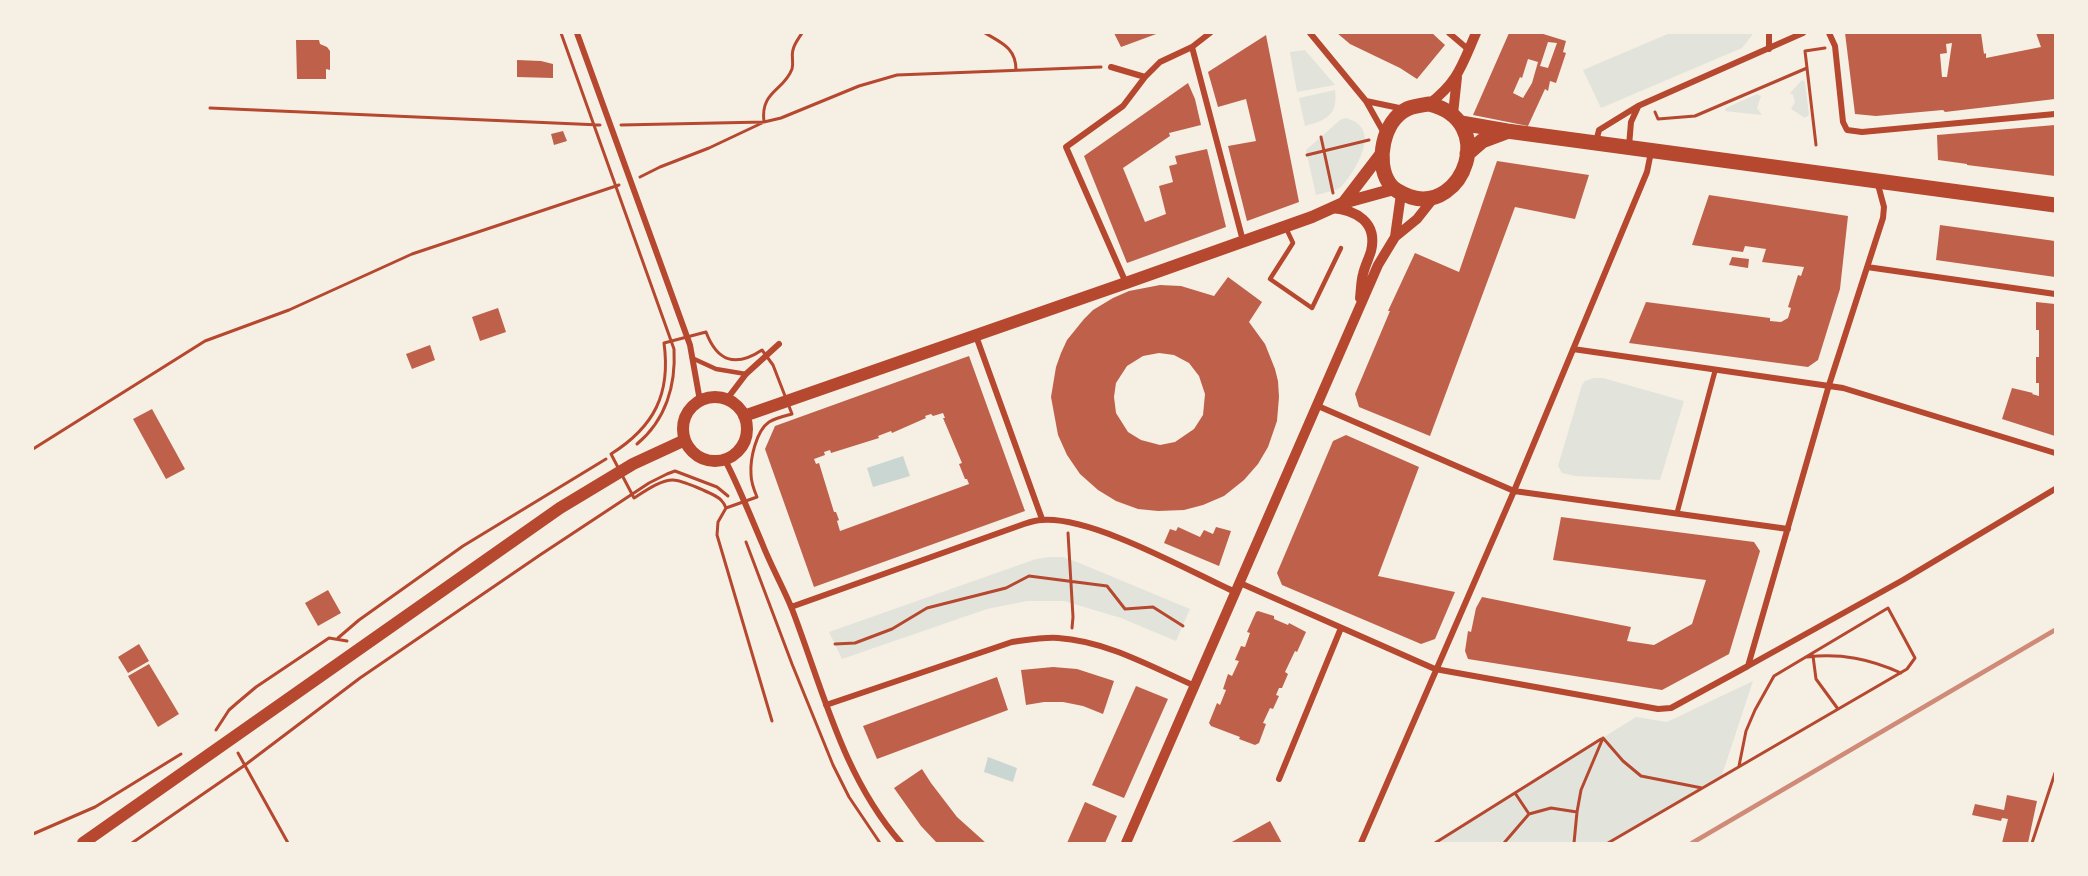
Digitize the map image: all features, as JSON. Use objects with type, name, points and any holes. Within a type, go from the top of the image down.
[{"type":"main road","points":[[1337,206],[1384,144],[1396,118],[1406,110],[1429,104],[1442,107],[1457,118],[1507,131],[2055,205]]},
{"type":"main road","points":[[1384,144],[1384,173],[1390,185],[1416,198],[1432,200],[1444,194],[1458,180],[1467,153],[1467,134],[1457,118]]},
{"type":"main road","points":[[1467,153],[1482,141],[1507,131]]},
{"type":"main road","points":[[744,416],[1126,283],[1337,206],[1398,191]]},
{"type":"main road","points":[[710,398],[727,399],[738,407],[744,416],[747,436],[743,446],[736,454],[725,460],[706,460],[696,456],[685,440],[683,427],[691,407],[710,398]]},
{"type":"main road","points":[[82,843],[551,514],[624,468],[685,440]]},
{"type":"street","points":[[577,33],[687,337],[700,401]]},
{"type":"street","points":[[1126,283],[1066,147],[1123,106],[1144,77],[1160,62],[1192,47],[1210,33]]},
{"type":"street","points":[[1310,33],[1366,101],[1384,144]]},
{"type":"street","points":[[1449,33],[1469,50]]},
{"type":"street","points":[[1429,104],[1444,93],[1457,77],[1476,33]]},
{"type":"street","points":[[1769,33],[1769,49]]},
{"type":"street","points":[[1596,142],[1599,130],[1638,106],[1803,33]]},
{"type":"street","points":[[1829,33],[1836,46],[1843,122],[1847,130],[1862,132],[2055,114]]},
{"type":"street","points":[[1192,47],[1243,241]]},
{"type":"street","points":[[1111,67],[1144,77]]},
{"type":"street","points":[[1457,77],[1457,118]]},
{"type":"street","points":[[1366,101],[1406,110]]},
{"type":"street","points":[[1629,147],[1631,122],[1638,106]]},
{"type":"street","points":[[1361,843],[1514,491],[1647,172],[1651,150]]},
{"type":"street","points":[[1748,666],[1829,385],[1883,218],[1884,207],[1877,180]]},
{"type":"street","points":[[1395,237],[1398,191]]},
{"type":"street","points":[[1126,843],[1378,265],[1395,237],[1417,219],[1432,200]]},
{"type":"street","points":[[1337,206],[1355,213],[1370,228],[1371,250],[1363,273],[1359,308]]},
{"type":"street","points":[[1867,267],[2055,294]]},
{"type":"street","points":[[976,336],[1042,519]]},
{"type":"street","points":[[727,399],[746,374],[779,344]]},
{"type":"street","points":[[1573,350],[1844,388],[2055,453]]},
{"type":"street","points":[[1677,513],[1715,371]]},
{"type":"street","points":[[1318,406],[1514,491],[1788,529]]},
{"type":"street","points":[[725,460],[791,607],[826,705],[859,783],[901,843]]},
{"type":"street","points":[[791,607],[1024,524],[1042,519],[1068,522],[1103,533],[1341,628],[1435,669],[1667,710],[1704,692],[1903,580],[2055,489]]},
{"type":"street","points":[[1279,779],[1341,628]]},
{"type":"street","points":[[826,705],[1011,642],[1038,638],[1070,639],[1122,654],[1195,686]]},
{"type":"lane","points":[[1285,226],[1293,243],[1270,279],[1312,308],[1341,248]]},
{"type":"lane","points":[[692,358],[716,369],[746,374]]},
{"type":"path","points":[[561,33],[672,341],[675,365],[670,394],[660,417],[636,445]]},
{"type":"path","points":[[764,122],[763,116],[770,94],[791,71],[794,62],[793,47],[802,33]]},
{"type":"path","points":[[985,33],[1011,50],[1016,60],[1016,69]]},
{"type":"path","points":[[1816,146],[1805,51],[1830,47]]},
{"type":"path","points":[[210,108],[594,125],[764,122],[782,118],[859,86],[897,75],[1103,67]]},
{"type":"path","points":[[1652,105],[1658,119],[1695,116],[1807,68]]},
{"type":"path","points":[[33,449],[205,342],[289,310],[412,254],[631,181],[764,122]]},
{"type":"path","points":[[1320,137],[1337,206]]},
{"type":"path","points":[[1307,155],[1384,144]]},
{"type":"path","points":[[641,489],[611,454],[634,438],[655,411],[666,376],[664,343],[706,332],[715,352],[728,358],[740,360],[751,357],[762,350],[773,365],[792,414],[771,421],[764,427],[751,461],[751,475],[757,497],[726,508],[718,522],[717,535],[772,721]]},
{"type":"path","points":[[338,639],[358,620],[463,546],[586,469],[606,459]]},
{"type":"path","points":[[624,468],[634,498],[657,485],[674,480],[712,494],[721,500],[726,508]]},
{"type":"path","points":[[132,843],[245,765],[360,678],[632,494],[675,471],[717,487],[728,496],[833,765],[849,797],[880,843]]},
{"type":"path","points":[[740,524],[752,519]]},
{"type":"path","points":[[1068,532],[1073,617],[1070,639]]},
{"type":"path","points":[[836,644],[855,643],[892,629],[927,608],[1006,588],[1029,576],[1107,585],[1125,609],[1153,607],[1183,626]]},
{"type":"path","points":[[1608,843],[1907,669],[1915,658],[1888,608],[1774,676],[1746,731],[1738,766]]},
{"type":"path","points":[[288,843],[230,739],[214,732],[229,710],[256,687],[329,638],[362,647]]},
{"type":"path","points":[[1806,657],[1825,654],[1860,658],[1878,662],[1901,673]]},
{"type":"path","points":[[1813,656],[1816,679],[1838,709]]},
{"type":"path","points":[[1603,738],[1623,761],[1641,776],[1704,788]]},
{"type":"path","points":[[1436,843],[1603,738]]},
{"type":"path","points":[[1574,843],[1581,790],[1603,738]]},
{"type":"path","points":[[33,834],[95,807],[185,751]]},
{"type":"path","points":[[2032,843],[2055,773]]},
{"type":"path","points":[[1515,793],[1529,814]]},
{"type":"path","points":[[1504,843],[1529,814],[1551,808],[1577,812]]},
{"type":"shaded area","points":[[1670,33],[1753,34],[1742,48],[1601,108],[1583,70]]},
{"type":"shaded area","points":[[1305,50],[1335,85],[1297,92],[1290,52]]},
{"type":"shaded area","points":[[1802,80],[1805,82],[1809,115],[1805,118],[1791,109],[1795,102],[1790,93]]},
{"type":"shaded area","points":[[1335,90],[1335,105],[1330,115],[1305,126],[1299,98]]},
{"type":"shaded area","points":[[1757,94],[1761,96],[1757,108],[1762,115],[1725,111],[1726,108]]},
{"type":"shaded area","points":[[1345,118],[1356,123],[1363,130],[1365,139],[1360,159],[1340,188],[1316,195],[1306,150]]},
{"type":"shaded area","points":[[1603,378],[1684,401],[1660,480],[1575,476],[1562,473],[1558,466],[1582,385],[1585,381]]},
{"type":"shaded area","points":[[903,456],[910,476],[873,487],[867,468]]},
{"type":"shaded area","points":[[1063,557],[1077,562],[1190,609],[1176,641],[1121,618],[1064,601],[1027,601],[987,609],[842,659],[829,632],[1036,559]]},
{"type":"shaded area","points":[[1753,681],[1721,778],[1608,843],[1435,843],[1636,717],[1667,722]]},
{"type":"shaded area","points":[[988,757],[1017,768],[1013,782],[984,772]]},
{"type":"building","points":[[1114,33],[1159,33],[1121,47]]},
{"type":"building","points":[[1337,33],[1432,33],[1445,45],[1417,79],[1400,68],[1350,44]]},
{"type":"building","points":[[1509,33],[1540,33],[1566,41],[1563,52],[1566,53],[1556,83],[1550,81],[1548,91],[1545,89],[1528,126],[1473,115]],"holes":[[[1548,42],[1557,43],[1548,68],[1540,66]],[[1528,59],[1538,62],[1532,83],[1523,98],[1513,93],[1520,77],[1522,78]]]},
{"type":"building","points":[[1845,33],[1981,33],[1986,58],[2041,47],[2036,33],[2055,33],[2055,99],[1945,112],[1943,110],[1876,116],[1855,114]],"holes":[[[1952,43],[1947,77],[1942,77],[1940,54],[1947,53],[1946,44]]]},
{"type":"building","points":[[1266,35],[1299,202],[1247,221],[1228,146],[1256,141],[1246,99],[1218,107],[1208,72]]},
{"type":"building","points":[[296,40],[319,40],[320,44],[327,47],[330,51],[330,70],[326,69],[326,79],[297,79]]},
{"type":"building","points":[[517,60],[553,64],[553,78],[517,77]]},
{"type":"building","points":[[1188,83],[1195,99],[1201,125],[1169,133],[1170,136],[1123,168],[1145,222],[1166,214],[1159,186],[1173,182],[1169,166],[1177,164],[1175,156],[1207,149],[1226,227],[1127,263],[1084,156]]},
{"type":"building","points":[[2055,125],[2055,176],[1938,160],[1937,135]]},
{"type":"building","points":[[563,131],[567,141],[554,145],[551,134]]},
{"type":"building","points":[[1497,161],[1589,175],[1575,219],[1515,207],[1430,436],[1359,407],[1355,394],[1390,311],[1388,311],[1415,253],[1459,272]]},
{"type":"building","points":[[1709,195],[1848,216],[1840,289],[1818,360],[1808,367],[1629,343],[1646,302],[1770,318],[1770,321],[1781,322],[1788,318],[1791,308],[1788,307],[1798,275],[1801,276],[1804,267],[1762,262],[1766,249],[1745,246],[1743,252],[1692,245]]},
{"type":"building","points":[[1940,225],[2055,241],[2055,277],[1936,260]]},
{"type":"building","points":[[1732,257],[1749,259],[1748,268],[1729,265]]},
{"type":"building","points":[[1228,277],[1262,302],[1249,322],[1265,344],[1278,381],[1277,421],[1268,447],[1258,464],[1244,480],[1224,496],[1203,505],[1184,510],[1158,511],[1138,509],[1116,501],[1098,490],[1080,474],[1067,455],[1058,435],[1051,397],[1056,367],[1067,340],[1093,310],[1129,291],[1160,285],[1181,286],[1214,296]],"holes":[[[1159,353],[1174,355],[1189,363],[1199,376],[1205,394],[1203,415],[1194,429],[1175,442],[1160,445],[1141,440],[1128,432],[1116,413],[1114,397],[1116,383],[1127,366],[1143,356]]]},
{"type":"building","points":[[2036,302],[2055,304],[2055,436],[2002,419],[2012,388],[2039,396],[2039,383],[2036,383],[2039,330],[2036,330]]},
{"type":"building","points":[[498,308],[506,332],[480,341],[472,317]]},
{"type":"building","points":[[430,345],[435,360],[412,369],[406,354]]},
{"type":"building","points":[[969,356],[1025,511],[814,587],[765,449],[775,426]],"holes":[[[943,413],[945,418],[943,418],[962,463],[959,464],[969,484],[840,531],[837,521],[839,520],[834,512],[819,463],[816,464],[814,459],[825,455],[824,452],[830,450],[831,453],[879,438],[878,436],[891,431],[892,433],[931,414],[933,416]]]},
{"type":"building","points":[[152,409],[185,469],[166,479],[133,419]]},
{"type":"building","points":[[1346,435],[1419,467],[1378,576],[1455,592],[1435,639],[1421,644],[1282,585],[1277,573],[1333,441]]},
{"type":"building","points":[[1561,517],[1754,542],[1760,551],[1729,654],[1662,690],[1468,659],[1465,651],[1468,631],[1471,632],[1476,608],[1482,597],[1631,627],[1627,641],[1654,645],[1692,624],[1706,580],[1553,560]]},
{"type":"building","points":[[1178,527],[1200,537],[1204,530],[1213,534],[1216,527],[1231,531],[1219,566],[1164,543],[1170,529],[1176,531]]},
{"type":"building","points":[[328,590],[341,613],[318,626],[305,603]]},
{"type":"building","points":[[1258,611],[1274,616],[1274,619],[1288,625],[1289,623],[1306,632],[1285,672],[1288,674],[1276,695],[1279,696],[1273,709],[1270,708],[1263,723],[1266,724],[1259,743],[1255,745],[1211,726],[1209,723],[1217,703],[1220,705],[1226,690],[1223,689],[1228,674],[1232,676],[1239,661],[1235,660],[1241,646],[1245,647],[1250,633],[1247,632]]},
{"type":"building","points":[[139,644],[149,661],[128,673],[118,657]]},
{"type":"building","points":[[149,664],[179,714],[158,727],[128,676]]},
{"type":"building","points":[[1053,667],[1077,669],[1114,681],[1103,714],[1083,706],[1063,702],[1026,705],[1021,670]]},
{"type":"building","points":[[997,677],[1008,710],[877,759],[863,726]]},
{"type":"building","points":[[1136,686],[1168,699],[1124,798],[1092,785]]},
{"type":"building","points":[[922,769],[957,817],[986,843],[937,843],[921,826],[894,788]]},
{"type":"building","points":[[2007,795],[2037,801],[2028,843],[2002,843],[2008,819],[2002,818],[2001,821],[1972,815],[1975,804],[2004,810]]},
{"type":"building","points":[[1085,802],[1117,816],[1105,843],[1067,843]]},
{"type":"building","points":[[1270,821],[1282,843],[1230,843]]},
{"type":"railway","points":[[1692,843],[2055,630]]}]
